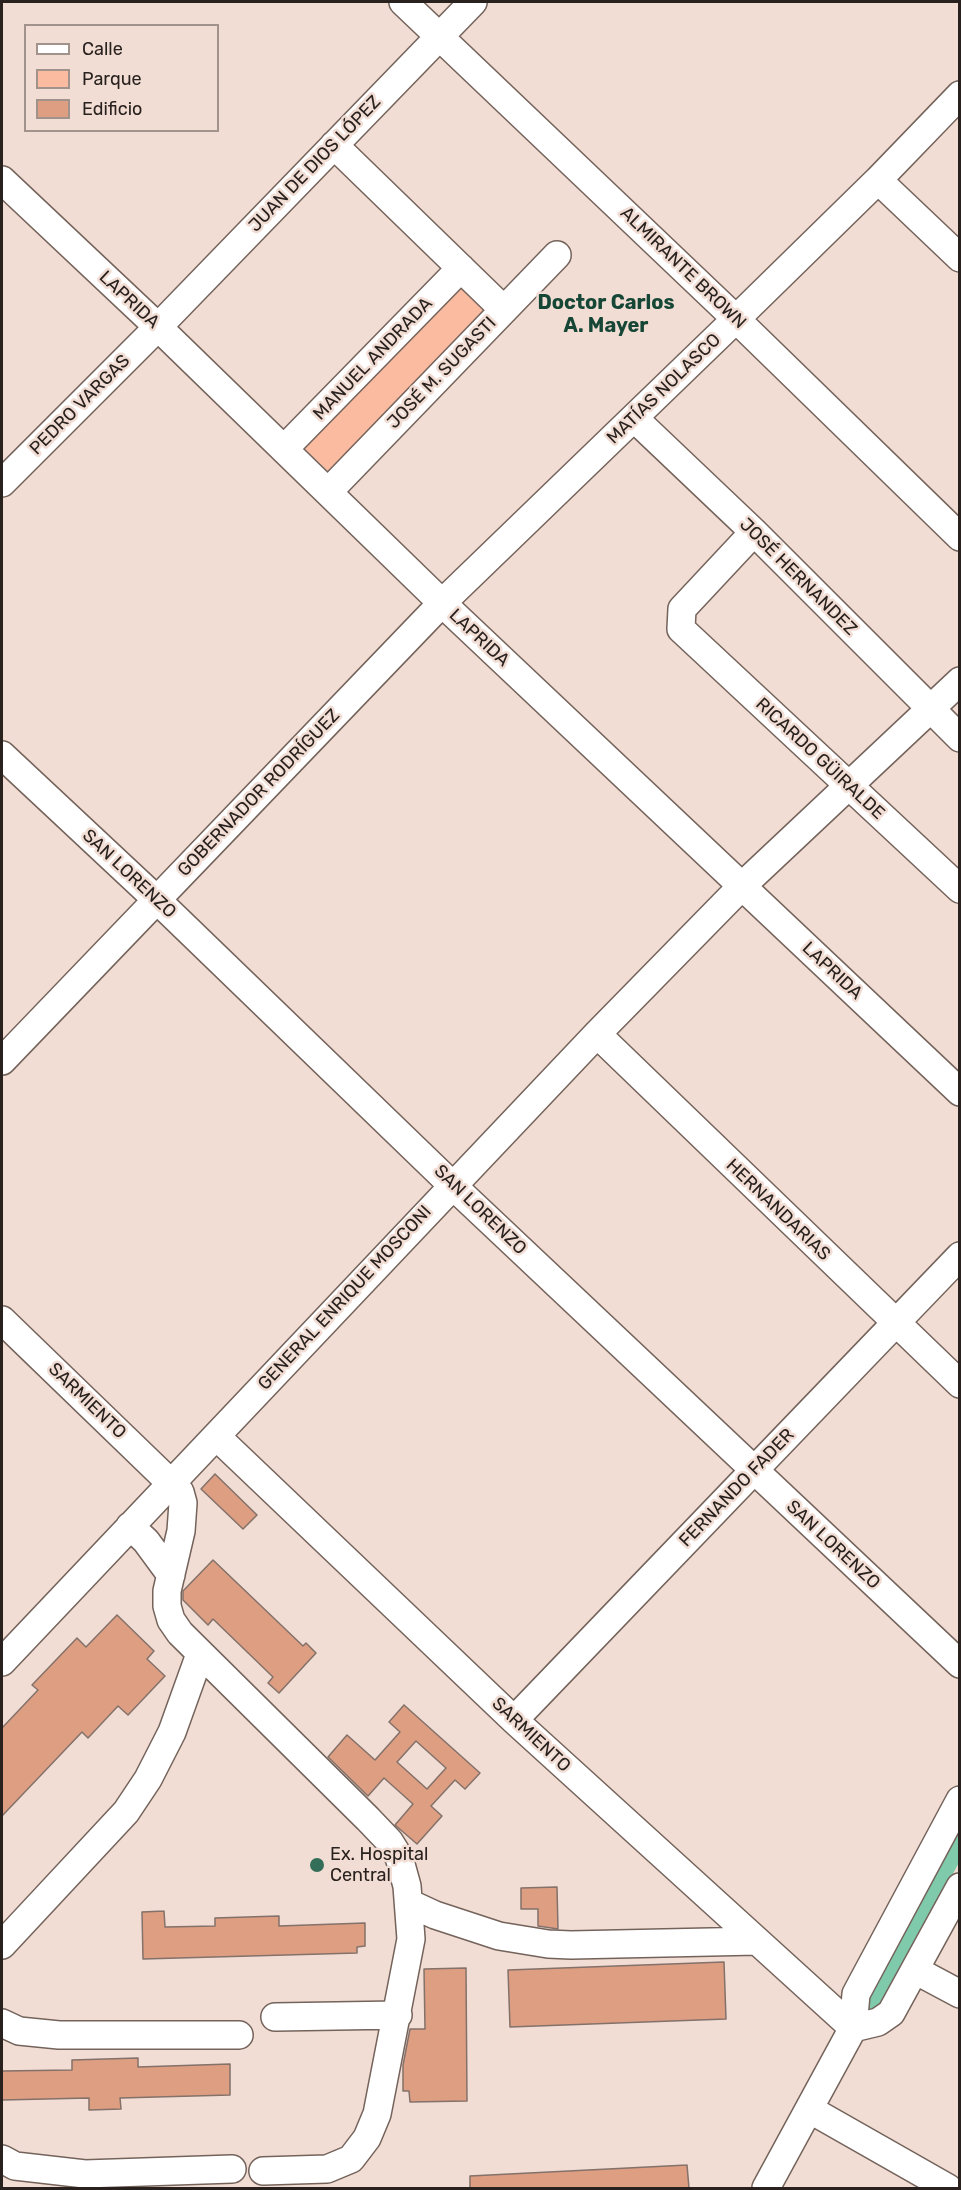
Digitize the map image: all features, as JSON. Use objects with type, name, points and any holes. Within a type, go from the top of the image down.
[{"type":"street","name":"ALMIRANTE BROWN","points":[[403,2],[736,319],[960,537]]},
{"type":"street","name":"JUAN DE DIOS LÓPEZ","points":[[158,327],[473,2]]},
{"type":"street","name":"MATÍAS NOLASCO","points":[[442,603],[878,180],[960,95]]},
{"type":"street","points":[[334,145],[504,309]]},
{"type":"street","name":"LAPRIDA","points":[[2,180],[158,327],[442,603],[742,886],[948,1072],[960,1092]]},
{"type":"street","points":[[878,180],[960,258]]},
{"type":"street","name":"JOSÉ M. SUGASTI","points":[[328,492],[557,255]]},
{"type":"street","name":"MANUEL ANDRADA","points":[[284,449],[461,268]]},
{"type":"street","name":"PEDRO VARGAS","points":[[2,483],[158,327]]},
{"type":"street","name":"JOSÉ HERNANDEZ","points":[[634,418],[754,532],[960,738]]},
{"type":"street","name":"RICARDO GÜIRALDE","points":[[754,532],[682,609],[681,629],[960,889]]},
{"type":"street","name":"GOBERNADOR RODRÍGUEZ","points":[[2,1061],[442,603]]},
{"type":"street","name":"GENERAL ENRIQUE MOSCONI","points":[[2,1662],[597,1034],[742,886],[960,681]]},
{"type":"street","name":"SAN LORENZO","points":[[2,755],[156,899],[452,1185],[960,1665]]},
{"type":"street","name":"HERNANDARIAS","points":[[597,1034],[895,1324],[960,1384]]},
{"type":"street","name":"FERNANDO FADER","points":[[514,1720],[960,1256]]},
{"type":"street","name":"SARMIENTO","points":[[2,1320],[172,1483]]},
{"type":"street","name":"SARMIENTO","points":[[216,1436],[514,1720],[853,2028]]},
{"type":"street","points":[[172,1483],[180,1492],[183,1503],[181,1530],[167,1591],[167,1606],[171,1620],[200,1654],[389,1841],[399,1857],[407,1886],[411,1939],[377,2114],[368,2138],[351,2158],[327,2169],[263,2171]]},
{"type":"street","points":[[130,1526],[146,1541],[171,1575]]},
{"type":"street","points":[[2,1945],[126,1812],[164,1750],[187,1694],[200,1654]]},
{"type":"street","points":[[766,2188],[853,2028],[856,1994],[960,1800]]},
{"type":"street","points":[[853,2028],[878,2022],[891,2013],[960,1887]]},
{"type":"street","points":[[409,1903],[435,1915],[499,1936],[548,1944],[757,1941]]},
{"type":"street","points":[[915,1970],[960,1994]]},
{"type":"street","points":[[275,2017],[398,2014]]},
{"type":"street","points":[[2,2023],[19,2031],[58,2035],[239,2035]]},
{"type":"street","points":[[809,2109],[948,2188]]},
{"type":"street","points":[[2,2160],[15,2166],[91,2181],[232,2169]]},
{"type":"green space","points":[[461,284],[486,308],[331,474],[302,446]]},
{"type":"building","points":[[215,1474],[257,1515],[243,1529],[201,1489]]},
{"type":"building","points":[[213,1560],[303,1646],[306,1643],[316,1653],[279,1693],[268,1683],[273,1677],[213,1619],[208,1625],[183,1600],[183,1591]]},
{"type":"building","points":[[117,1615],[154,1651],[147,1659],[165,1676],[128,1715],[118,1706],[88,1738],[82,1732],[2,1816],[2,1728],[38,1690],[32,1685],[77,1638],[86,1647]]},
{"type":"building","points":[[404,1705],[480,1773],[465,1789],[455,1780],[431,1806],[442,1816],[417,1844],[395,1825],[413,1804],[384,1778],[368,1796],[328,1757],[347,1735],[375,1760],[400,1732],[389,1722]],"holes":[[[416,1741],[446,1768],[427,1789],[397,1762]]]},
{"type":"building","points":[[557,1887],[558,1929],[538,1926],[538,1909],[521,1909],[521,1888]]},
{"type":"building","points":[[164,1911],[165,1927],[215,1926],[215,1918],[279,1916],[279,1926],[365,1923],[365,1946],[357,1947],[357,1953],[143,1959],[142,1912]]},
{"type":"building","points":[[724,1962],[726,2019],[510,2027],[508,1970]]},
{"type":"building","points":[[466,1968],[467,2101],[410,2102],[409,2091],[403,2091],[403,2065],[410,2029],[425,2029],[424,1969]]},
{"type":"building","points":[[138,2058],[138,2067],[230,2064],[230,2095],[120,2098],[121,2109],[89,2110],[89,2098],[2,2100],[2,2071],[72,2070],[72,2060]]},
{"type":"building","points":[[687,2165],[689,2188],[470,2188],[470,2176]]},
{"type":"waterway","points":[[866,2012],[960,1840]]},
{"type":"place","name":"Ex. Hospital Central","points":[[317,1865]]},
{"type":"district","name":"Doctor Carlos A. Mayer","points":[[606,314]]}]
